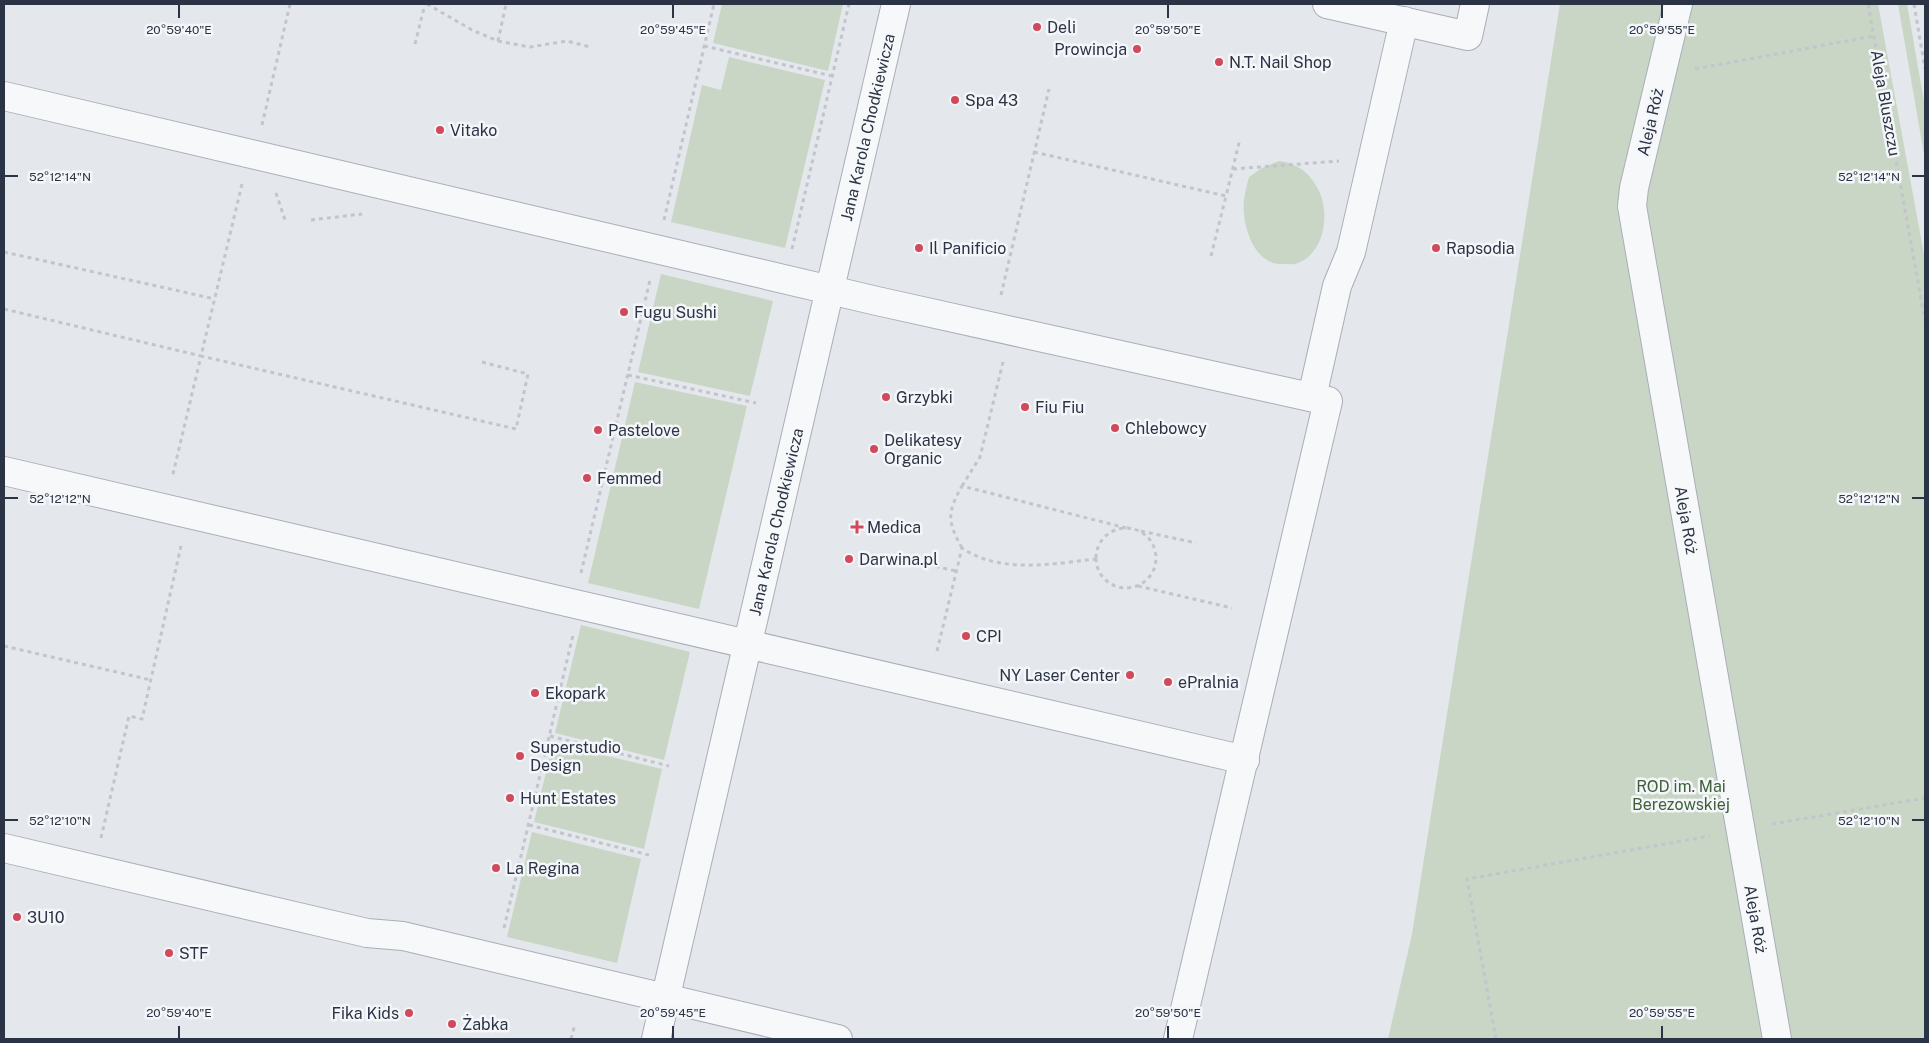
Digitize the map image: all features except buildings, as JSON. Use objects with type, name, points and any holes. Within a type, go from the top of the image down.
[{"type":"street","name":"Jana Karola Chodkiewicza","points":[[656,1039],[896,4]]},
{"type":"street","points":[[1327,4],[1468,36],[1475,4]]},
{"type":"street","name":"Aleja Róż","points":[[1678,4],[1634,188],[1632,206],[1777,1039]]},
{"type":"street","points":[[1312,397],[1337,286],[1351,252],[1404,21]]},
{"type":"street","points":[[4,96],[831,290],[1328,401],[1178,1039]]},
{"type":"street","points":[[4,471],[748,646],[1245,760]]},
{"type":"street","points":[[4,848],[367,933],[402,936],[838,1039]]},
{"type":"path","points":[[261,130],[290,4]]},
{"type":"path","points":[[415,44],[426,4],[472,30],[498,41],[530,47],[567,41],[590,47]]},
{"type":"path","points":[[498,41],[506,4]]},
{"type":"path","points":[[664,223],[714,4]]},
{"type":"path","points":[[791,254],[849,4]]},
{"type":"path","name":"Aleja Bluszczu","points":[[1868,4],[1925,321]]},
{"type":"path","points":[[1914,4],[1925,69]]},
{"type":"path","points":[[1661,76],[1874,36]]},
{"type":"path","points":[[704,46],[832,76]]},
{"type":"path","points":[[1001,299],[1049,89]]},
{"type":"path","points":[[1211,256],[1240,139]]},
{"type":"path","points":[[1034,152],[1226,196]]},
{"type":"path","points":[[1233,169],[1344,161]]},
{"type":"path","points":[[171,484],[243,180]]},
{"type":"path","points":[[274,186],[285,220]]},
{"type":"path","points":[[4,252],[215,299]]},
{"type":"path","points":[[581,577],[646,298]]},
{"type":"path","points":[[4,310],[516,429],[528,374],[482,362]]},
{"type":"path","points":[[1003,360],[980,457],[962,486],[950,514],[951,528],[962,548],[972,555],[1000,562],[1036,566],[1096,559]]},
{"type":"path","points":[[628,375],[756,403]]},
{"type":"path","points":[[962,486],[1126,528],[1196,543]]},
{"type":"path","points":[[1126,528],[1114,530],[1105,537],[1098,547],[1096,559],[1098,570],[1114,586],[1122,588],[1138,586],[1232,608]]},
{"type":"path","points":[[1138,530],[1148,537],[1155,547],[1156,559],[1153,572],[1146,581],[1138,586]]},
{"type":"path","points":[[937,651],[962,548]]},
{"type":"path","points":[[912,560],[956,571]]},
{"type":"path","points":[[99,846],[129,716],[142,719],[177,564]]},
{"type":"path","points":[[504,930],[574,629]]},
{"type":"path","points":[[4,646],[151,680]]},
{"type":"path","points":[[550,736],[669,766]]},
{"type":"path","points":[[1496,1039],[1467,879],[1925,798]]},
{"type":"path","points":[[529,825],[649,856]]},
{"type":"path","points":[[571,1039],[575,1024]]},
{"type":"green space","points":[[722,4],[843,4],[828,71],[713,43]]},
{"type":"green space","name":"ROD im. Mai Berezowskiej","points":[[1560,4],[1878,4],[1925,260],[1925,1039],[1388,1039],[1412,934]]},
{"type":"green space","points":[[1898,4],[1907,4],[1925,107],[1925,160]]},
{"type":"green space","points":[[729,57],[825,80],[785,248],[671,222],[702,85],[721,90]]},
{"type":"green space","points":[[1279,161],[1292,164],[1307,173],[1318,189],[1324,208],[1323,230],[1320,241],[1307,258],[1295,264],[1273,263],[1264,258],[1252,242],[1245,220],[1244,200],[1249,177],[1262,168]]},
{"type":"green space","points":[[661,274],[773,301],[750,396],[638,372]]},
{"type":"green space","points":[[635,382],[747,406],[699,609],[588,583]]},
{"type":"green space","points":[[581,625],[690,652],[664,760],[555,733]]},
{"type":"green space","points":[[553,743],[662,769],[644,849],[534,822]]},
{"type":"green space","points":[[532,832],[641,859],[617,963],[507,937]]},
{"type":"place","name":"Deli","points":[[1037,27]]},
{"type":"place","name":"Prowincja","points":[[1137,49]]},
{"type":"place","name":"N.T. Nail Shop","points":[[1219,62]]},
{"type":"place","name":"Spa 43","points":[[955,100]]},
{"type":"place","name":"Vitako","points":[[440,130]]},
{"type":"place","name":"Il Panificio","points":[[919,248]]},
{"type":"place","name":"Rapsodia","points":[[1436,248]]},
{"type":"place","name":"Fugu Sushi","points":[[624,312]]},
{"type":"place","name":"Grzybki","points":[[886,397]]},
{"type":"place","name":"Fiu Fiu","points":[[1025,407]]},
{"type":"place","name":"Chlebowcy","points":[[1115,428]]},
{"type":"place","name":"Pastelove","points":[[598,430]]},
{"type":"place","name":"Delikatesy Organic","points":[[874,449]]},
{"type":"place","name":"Femmed","points":[[587,478]]},
{"type":"place","name":"Medica","points":[[857,527]]},
{"type":"place","name":"Darwina.pl","points":[[849,559]]},
{"type":"place","name":"CPI","points":[[966,636]]},
{"type":"place","name":"NY Laser Center","points":[[1130,675]]},
{"type":"place","name":"ePralnia","points":[[1168,682]]},
{"type":"place","name":"Ekopark","points":[[535,693]]},
{"type":"place","name":"Superstudio Design","points":[[520,756]]},
{"type":"place","name":"Hunt Estates","points":[[510,798]]},
{"type":"place","name":"La Regina","points":[[496,868]]},
{"type":"place","name":"3U10","points":[[17,917]]},
{"type":"place","name":"STF","points":[[169,953]]},
{"type":"place","name":"Fika Kids","points":[[409,1013]]},
{"type":"place","name":"Żabka","points":[[452,1024]]}]
